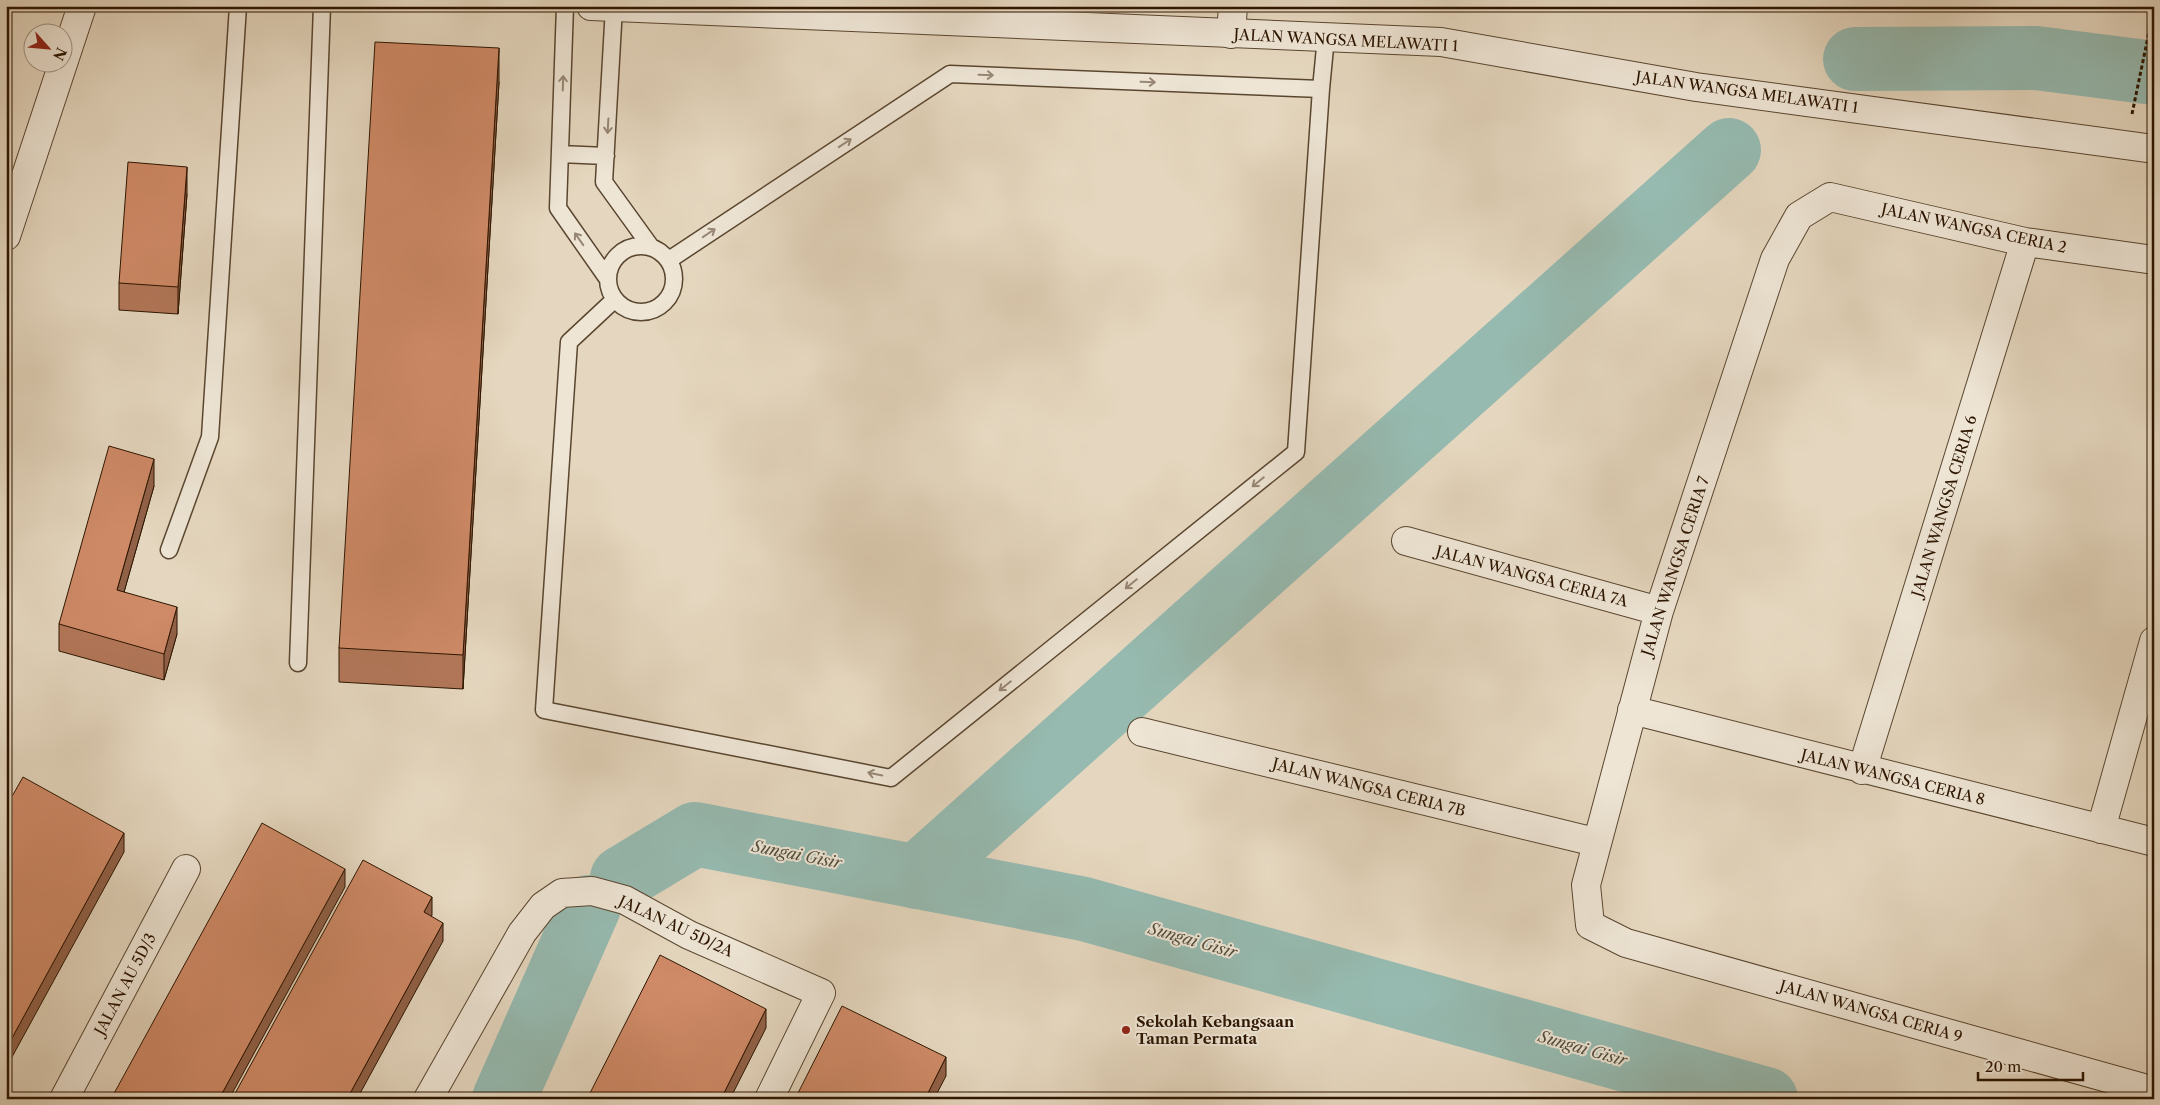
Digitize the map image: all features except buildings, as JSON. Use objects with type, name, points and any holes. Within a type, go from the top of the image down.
[{"type":"street","points":[[6,236],[82,6]]},
{"type":"street","points":[[1231,34],[1233,6]]},
{"type":"street","name":"JALAN WANGSA MELAWATI 1","points":[[603,7],[708,8],[1231,34],[1442,42],[1696,87],[2154,149]]},
{"type":"street","name":"JALAN WANGSA CERIA 2","points":[[1799,216],[1830,197],[2025,242],[2154,260]]},
{"type":"street","name":"JALAN WANGSA CERIA 7","points":[[1590,925],[1586,884],[1595,842],[1659,611],[1776,259],[1799,216]]},
{"type":"street","name":"JALAN WANGSA CERIA 6","points":[[1862,770],[2025,242]]},
{"type":"street","name":"JALAN WANGSA CERIA 7A","points":[[1406,541],[1659,611]]},
{"type":"street","points":[[2101,828],[2154,641]]},
{"type":"street","name":"JALAN WANGSA CERIA 8","points":[[1632,710],[1862,770],[2154,842]]},
{"type":"street","name":"JALAN WANGSA CERIA 7B","points":[[1142,732],[1595,842]]},
{"type":"street","name":"JALAN AU 5D/3","points":[[64,1099],[186,870]]},
{"type":"street","name":"JALAN AU 5D/2A","points":[[428,1099],[522,933],[543,906],[562,893],[592,890],[625,900],[689,935],[821,993],[769,1099]]},
{"type":"street","name":"JALAN WANGSA CERIA 9","points":[[1590,925],[1626,943],[2154,1091]]},
{"type":"lane","points":[[170,550],[210,437],[238,6]]},
{"type":"lane","points":[[298,663],[322,6]]},
{"type":"lane","points":[[565,6],[558,208],[607,278]]},
{"type":"lane","points":[[603,7],[612,45],[604,182],[652,247]]},
{"type":"lane","points":[[612,45],[630,18],[658,8]]},
{"type":"lane","points":[[614,300],[569,342],[544,710],[891,778],[1296,452],[1326,38]]},
{"type":"lane","points":[[669,260],[950,74],[1321,90]]},
{"type":"lane","points":[[560,154],[606,156]]},
{"type":"lane","points":[[641,245],[652,247],[669,260],[674,282],[671,293],[664,303],[655,309],[638,312],[623,307],[614,300],[609,290],[607,278],[609,268],[621,251],[641,245]]},
{"type":"path","points":[[2135,102],[2154,8]]},
{"type":"waterway","points":[[1855,59],[2036,58],[2154,73]]},
{"type":"waterway","points":[[916,877],[1729,150]]},
{"type":"waterway","name":"Sungai Gisir","points":[[622,878],[695,834],[1084,909],[1766,1099]]},
{"type":"waterway","name":"Sungai Gisir","points":[[504,1099],[589,907]]},
{"type":"place","name":"Sekolah Kebangsaan Taman Permata","points":[[1126,1030]]}]
